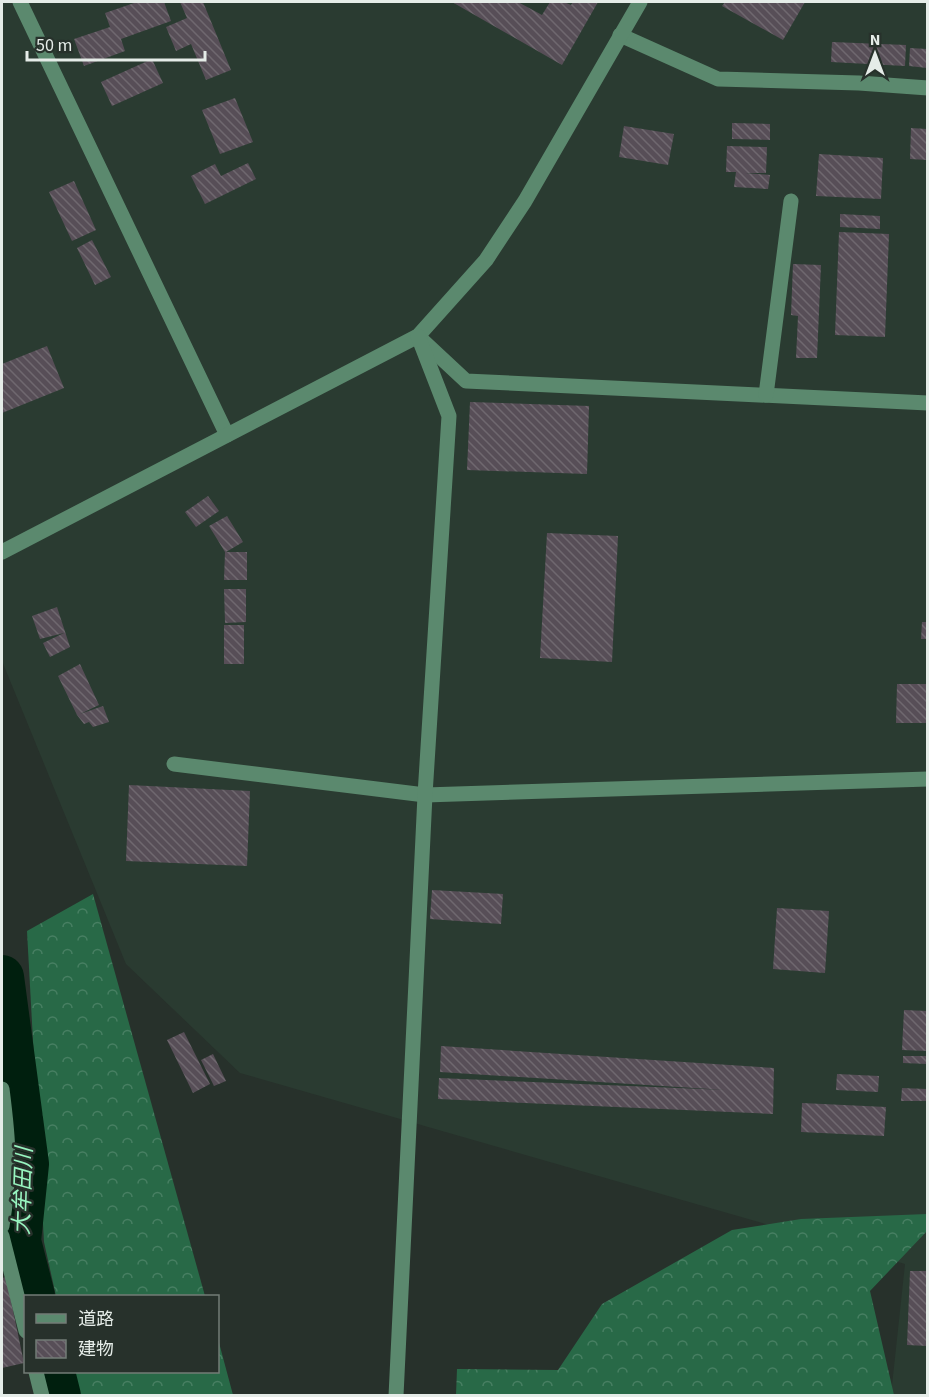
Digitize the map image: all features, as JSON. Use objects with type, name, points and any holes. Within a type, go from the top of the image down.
[{"type":"street","points":[[20,2],[227,435]]},
{"type":"street","points":[[2,552],[418,336],[486,260],[525,201],[640,2]]},
{"type":"street","points":[[620,35],[718,79],[927,88]]},
{"type":"street","points":[[766,395],[791,201]]},
{"type":"street","points":[[418,336],[466,381],[927,403]]},
{"type":"street","points":[[396,1395],[425,795],[449,416],[418,336]]},
{"type":"street","points":[[174,764],[425,795],[927,779]]},
{"type":"street","points":[[2,1089],[5,1155],[9,1182],[2,1225]]},
{"type":"street","points":[[2,1236],[24,1323]]},
{"type":"street","points":[[36,1373],[42,1395]]},
{"type":"shaded area","points":[[2,2],[927,2],[927,1395],[891,1395],[905,1264],[240,1073],[126,964],[2,661]]},
{"type":"green space","points":[[93,894],[205,1295],[56,1295],[44,1242],[27,931]]},
{"type":"green space","points":[[927,1214],[927,1231],[870,1291],[894,1395],[456,1395],[457,1369],[558,1370],[602,1304],[732,1230],[801,1219]]},
{"type":"green space","points":[[219,1343],[233,1395],[78,1395],[72,1373],[219,1373]]},
{"type":"building","points":[[137,2],[164,2],[171,21],[121,39],[125,51],[84,66],[74,39],[110,27],[105,13]]},
{"type":"building","points":[[180,2],[203,2],[231,70],[206,80],[191,44],[176,51],[166,27],[187,18]]},
{"type":"building","points":[[452,2],[518,2],[542,15],[550,2],[564,2],[571,5],[573,2],[598,2],[562,65]]},
{"type":"building","points":[[725,2],[805,2],[783,40],[722,6]]},
{"type":"building","points":[[832,42],[906,45],[905,66],[831,62]]},
{"type":"building","points":[[910,48],[927,49],[927,68],[909,66]]},
{"type":"building","points":[[152,59],[163,83],[112,106],[101,82]]},
{"type":"building","points":[[235,98],[253,142],[220,154],[202,110]]},
{"type":"building","points":[[732,123],[770,124],[770,140],[732,139]]},
{"type":"building","points":[[624,126],[674,134],[668,165],[619,157]]},
{"type":"building","points":[[911,128],[927,129],[927,160],[910,159]]},
{"type":"building","points":[[727,146],[767,147],[766,173],[745,173],[770,175],[768,189],[734,187],[736,172],[726,172]]},
{"type":"building","points":[[819,154],[883,158],[881,199],[816,196]]},
{"type":"building","points":[[248,163],[256,179],[205,204],[191,176],[215,164],[221,176]]},
{"type":"building","points":[[74,181],[96,230],[72,241],[49,192]]},
{"type":"building","points":[[840,214],[880,216],[880,229],[840,227]]},
{"type":"building","points":[[839,232],[889,234],[885,337],[835,335]]},
{"type":"building","points":[[92,240],[111,277],[95,285],[77,248]]},
{"type":"building","points":[[793,264],[821,265],[817,358],[796,358],[798,316],[791,315]]},
{"type":"building","points":[[47,346],[64,388],[2,413],[2,364]]},
{"type":"building","points":[[470,402],[589,406],[587,474],[467,470]]},
{"type":"building","points":[[208,496],[219,511],[196,527],[185,512]]},
{"type":"building","points":[[227,516],[243,542],[226,552],[247,552],[247,580],[224,580],[225,552],[209,526]]},
{"type":"building","points":[[547,533],[618,536],[612,662],[540,658]]},
{"type":"building","points":[[224,589],[246,589],[246,622],[225,623]]},
{"type":"building","points":[[57,607],[70,647],[50,657],[43,643],[64,633],[40,639],[32,616]]},
{"type":"building","points":[[922,622],[927,622],[927,639],[921,639]]},
{"type":"building","points":[[224,625],[244,625],[244,664],[224,664]]},
{"type":"building","points":[[80,664],[99,705],[80,714],[103,706],[109,722],[93,727],[89,722],[84,724],[77,715],[58,676]]},
{"type":"building","points":[[897,684],[927,684],[927,723],[896,723]]},
{"type":"building","points":[[129,785],[250,791],[247,866],[126,861]]},
{"type":"building","points":[[432,890],[503,894],[501,924],[430,919]]},
{"type":"building","points":[[777,908],[829,911],[825,973],[773,969]]},
{"type":"building","points":[[904,1010],[927,1011],[927,1051],[902,1050]]},
{"type":"building","points":[[184,1032],[210,1084],[193,1093],[167,1040]]},
{"type":"building","points":[[441,1046],[774,1068],[773,1114],[438,1099],[439,1078],[726,1090],[440,1072]]},
{"type":"building","points":[[213,1054],[226,1081],[214,1086],[201,1060]]},
{"type":"building","points":[[903,1056],[927,1056],[927,1064],[903,1063]]},
{"type":"building","points":[[837,1074],[879,1076],[878,1092],[836,1090]]},
{"type":"building","points":[[902,1088],[927,1089],[927,1101],[901,1101]]},
{"type":"building","points":[[802,1103],[886,1107],[884,1136],[801,1132]]},
{"type":"building","points":[[910,1271],[927,1271],[927,1346],[907,1345]]},
{"type":"building","points":[[6,1277],[24,1363],[2,1368],[2,1278]]},
{"type":"waterway","name":"大牟田川","points":[[2,977],[27,1164],[19,1241],[33,1295]]},
{"type":"waterway","name":"大牟田川","points":[[53,1373],[59,1396]]}]
